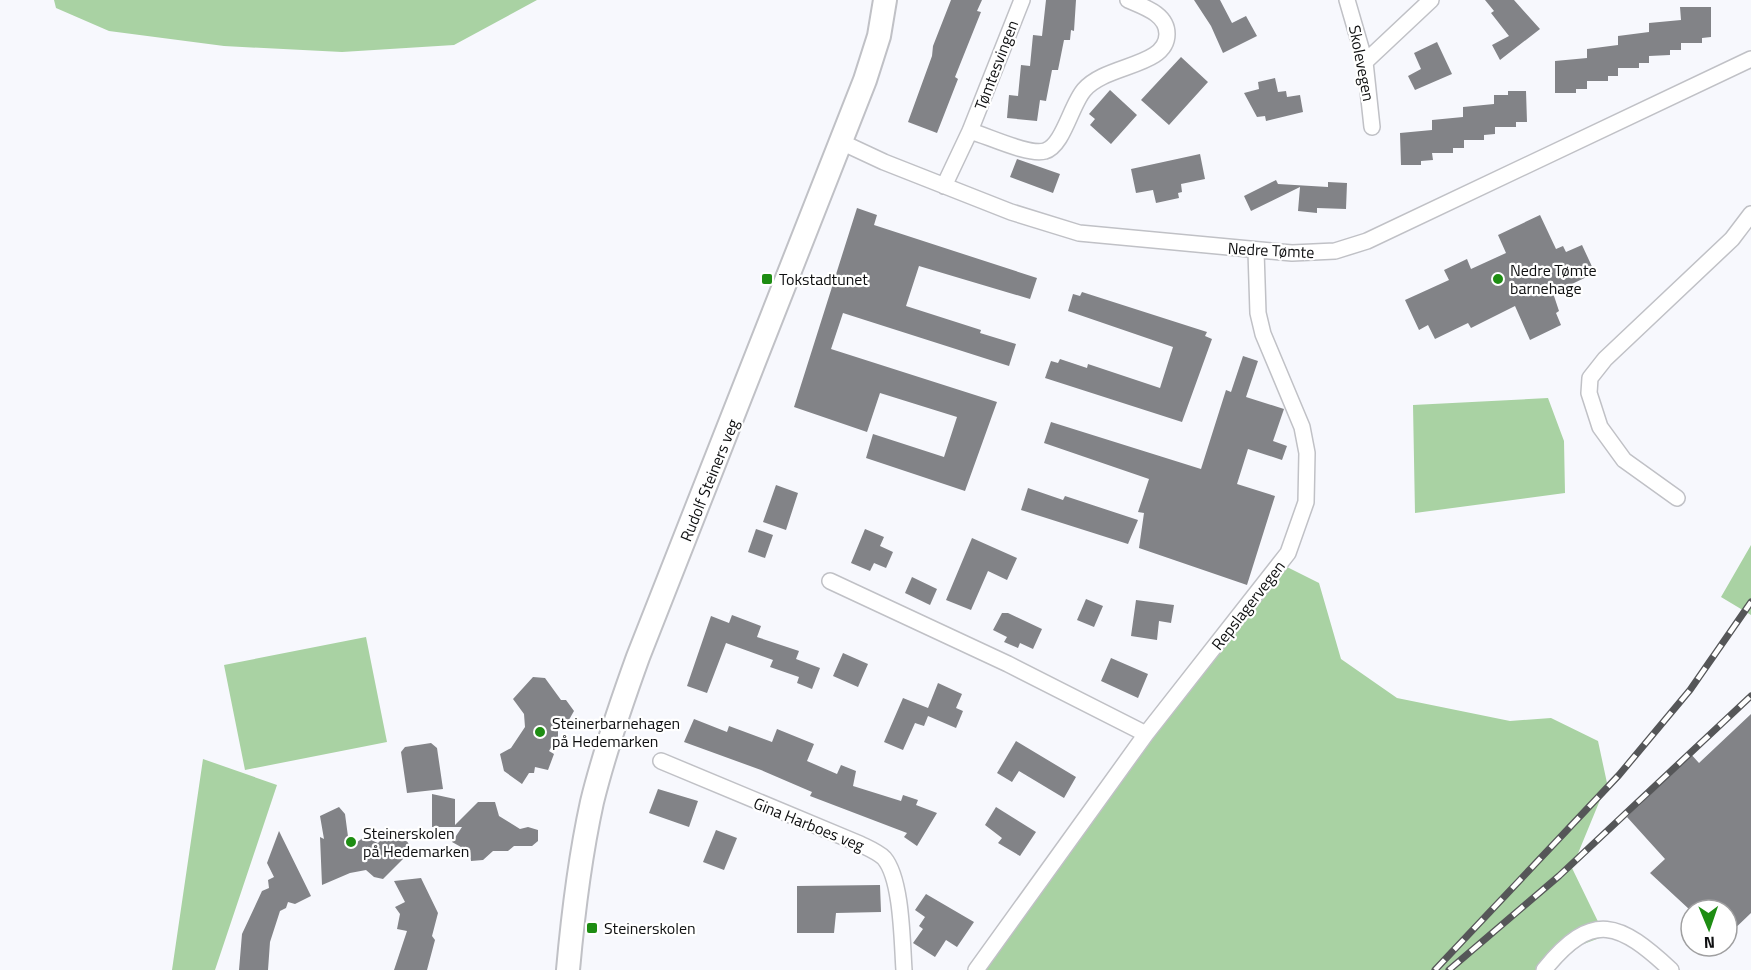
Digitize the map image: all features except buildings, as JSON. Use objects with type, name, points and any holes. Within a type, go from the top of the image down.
[{"type":"street","name":"Rudolf Steiners veg","points":[[567,970],[590,813],[610,740],[638,657],[720,455],[873,56],[885,0]]},
{"type":"street","name":"Tømtesvingen","points":[[944,186],[970,131],[1022,0]]},
{"type":"street","name":"Tømtesvingen","points":[[970,131],[1034,151],[1045,151],[1054,145],[1077,99],[1091,83],[1109,71],[1155,56],[1164,46],[1166,27],[1158,15],[1128,0]]},
{"type":"street","name":"Skolevegen","points":[[1347,0],[1365,62],[1372,127]]},
{"type":"street","points":[[1365,62],[1431,0]]},
{"type":"street","name":"Nedre Tømte","points":[[839,141],[884,162],[1034,221],[1078,233],[1256,251],[1322,253],[1352,247],[1751,59]]},
{"type":"street","points":[[1677,498],[1624,460],[1618,452],[1600,427],[1589,393],[1590,378],[1605,359],[1732,240],[1751,214]]},
{"type":"street","name":"Repslagervegen","points":[[976,970],[1146,734],[1272,577],[1288,553],[1306,502],[1307,453],[1302,427],[1263,334],[1257,302],[1256,251]]},
{"type":"street","points":[[830,581],[1008,664],[1146,734]]},
{"type":"street","name":"Gina Harboes veg","points":[[661,761],[860,844],[884,858],[891,871],[895,889],[904,970]]},
{"type":"street","points":[[1544,970],[1563,949],[1581,935],[1598,930],[1618,930],[1630,935],[1671,970]]},
{"type":"green space","points":[[54,0],[537,0],[454,45],[342,52],[224,46],[109,31],[56,8]]},
{"type":"green space","points":[[1548,398],[1564,441],[1565,493],[1415,513],[1413,405]]},
{"type":"green space","points":[[1751,545],[1751,615],[1721,597]]},
{"type":"green space","points":[[1275,561],[1319,583],[1341,659],[1397,698],[1510,721],[1551,718],[1598,741],[1607,783],[1572,868],[1605,936],[1581,945],[1551,970],[982,970]]},
{"type":"green space","points":[[366,637],[387,742],[245,770],[224,665]]},
{"type":"green space","points":[[203,759],[277,785],[215,970],[172,970]]},
{"type":"railway","points":[[1435,970],[1619,775],[1690,690],[1751,602]]},
{"type":"railway","points":[[1449,970],[1559,876],[1751,696]]},
{"type":"place","name":"Tokstadtunet","points":[[767,279]]},
{"type":"place","name":"Nedre Tømte barnehage","points":[[1498,279]]},
{"type":"place","name":"Steinerbarnehagen på Hedemarken","points":[[540,732]]},
{"type":"place","name":"Steinerskolen på Hedemarken","points":[[351,842]]},
{"type":"place","name":"Steinerskolen","points":[[592,928]]}]
